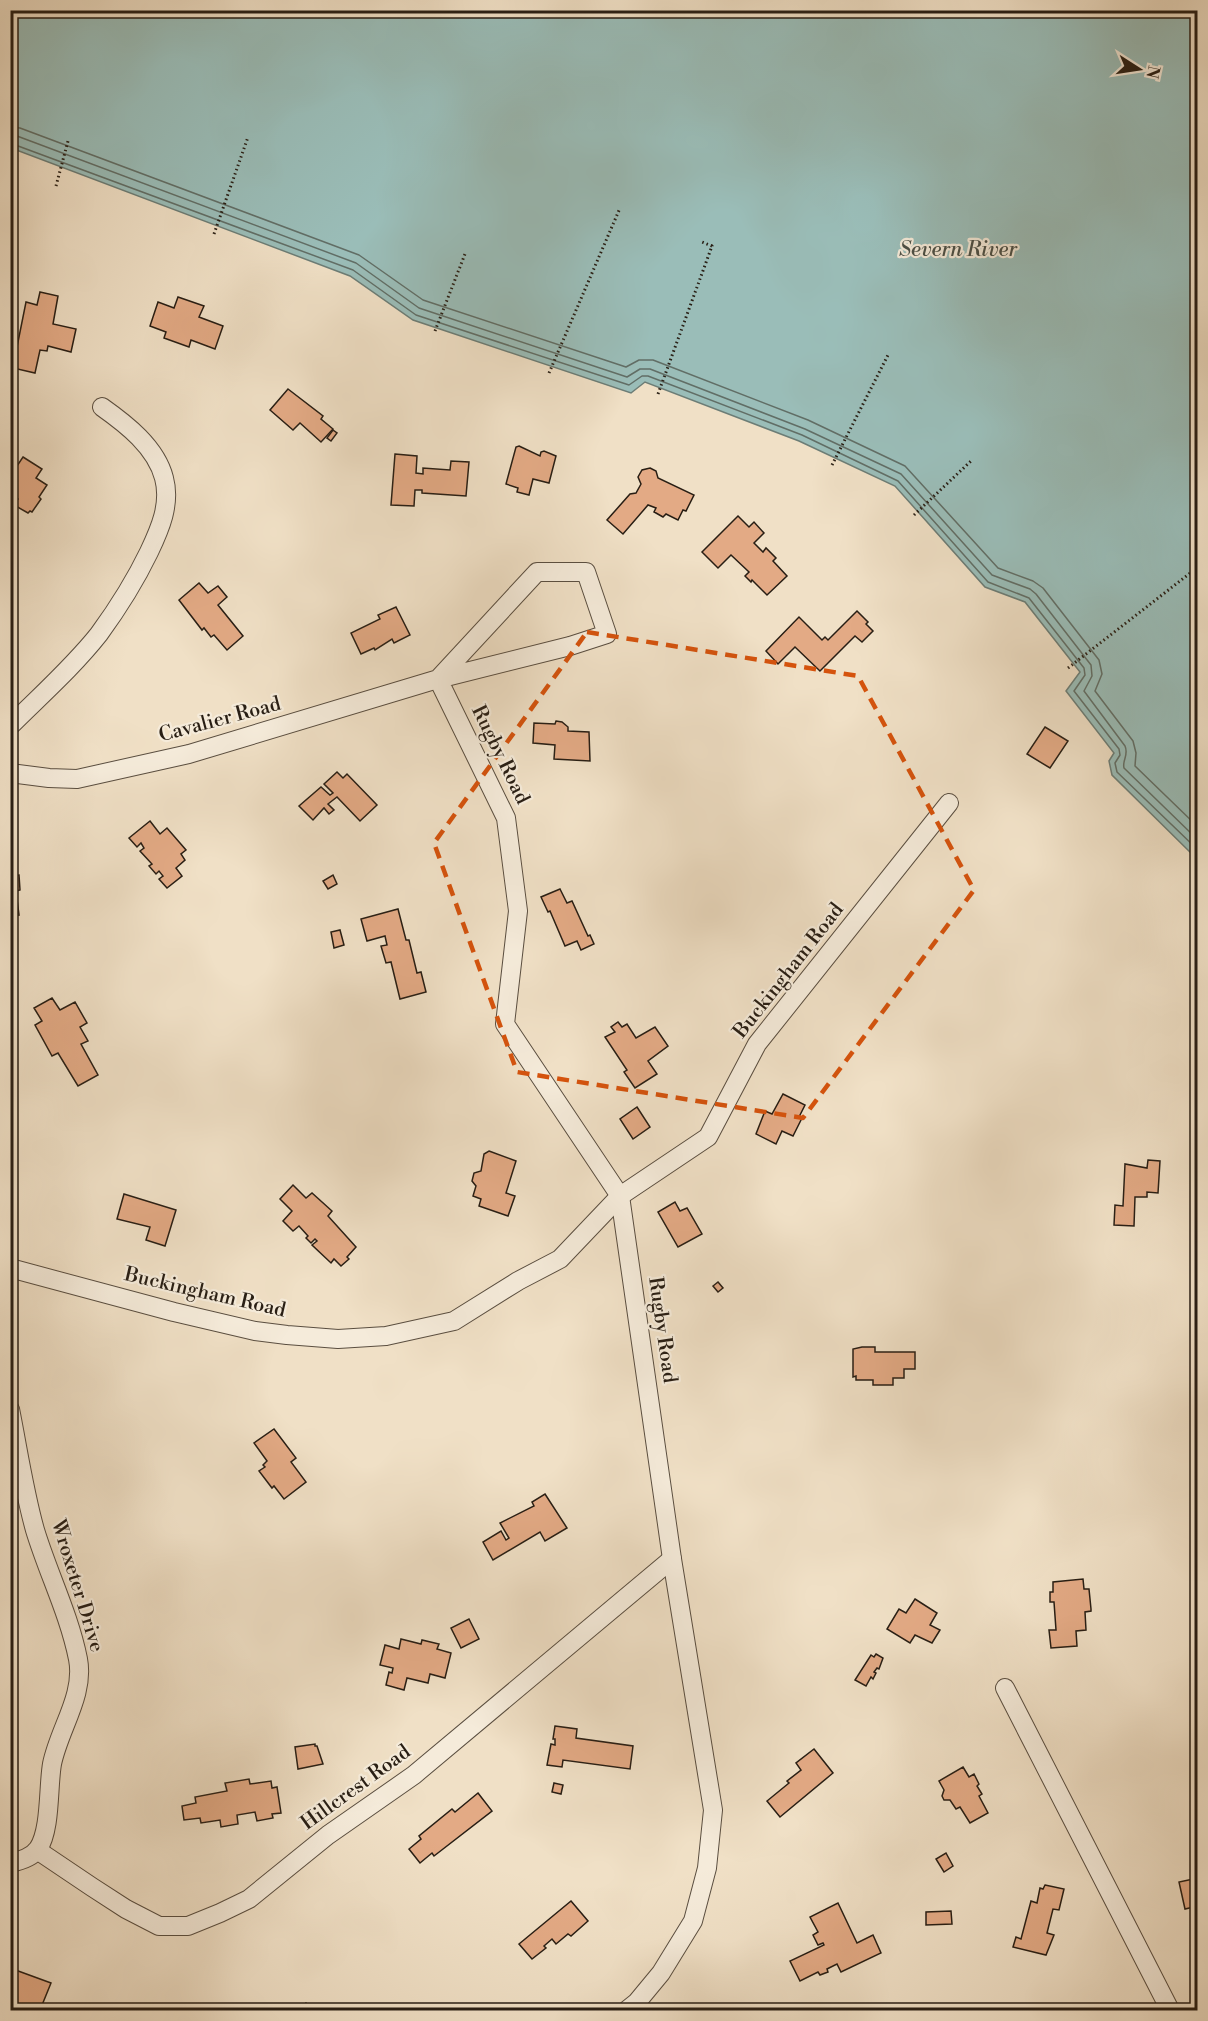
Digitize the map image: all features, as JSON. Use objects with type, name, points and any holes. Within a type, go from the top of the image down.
[{"type":"street","points":[[10,726],[98,635],[125,597],[159,531],[167,504],[164,477],[151,452],[126,424],[102,407]]},
{"type":"street","name":"Cavalier Road","points":[[10,773],[77,779],[189,754],[438,679],[570,646],[607,634],[586,572],[537,572],[438,679]]},
{"type":"street","name":"Rugby Road","points":[[438,679],[506,818],[518,911],[506,1024],[620,1196],[672,1559],[713,1810],[707,1868],[693,1921],[661,1973],[637,2002],[627,2010]]},
{"type":"street","name":"Buckingham Road","points":[[10,1268],[255,1331],[338,1339],[386,1336],[454,1322],[518,1281],[560,1259],[620,1196],[708,1137],[758,1044],[949,802]]},
{"type":"street","name":"Wroxeter Drive","points":[[10,1409],[35,1530],[56,1587],[78,1660],[79,1676],[75,1698],[52,1763],[43,1837],[38,1850]]},
{"type":"street","name":"Hillcrest Road","points":[[38,1850],[117,1903],[159,1926],[188,1926],[220,1913],[249,1899],[328,1835],[414,1774],[672,1559]]},
{"type":"street","points":[[1005,1688],[1170,2010]]},
{"type":"street","points":[[10,1863],[27,1858],[38,1850]]},
{"type":"path","points":[[214,234],[248,137]]},
{"type":"path","points":[[56,186],[68,141]]},
{"type":"path","points":[[549,373],[620,208]]},
{"type":"path","points":[[658,394],[712,246],[702,242]]},
{"type":"path","points":[[435,331],[465,254]]},
{"type":"path","points":[[832,465],[889,353]]},
{"type":"path","points":[[914,515],[971,461]]},
{"type":"path","points":[[1068,668],[1197,567]]},
{"type":"highlighted area","points":[[587,632],[858,676],[974,890],[803,1118],[517,1072],[434,843]]},
{"type":"water","name":"Severn River","points":[[10,11],[1197,11],[1197,859],[1112,775],[1109,761],[1114,753],[1066,691],[1080,672],[1025,602],[985,587],[895,486],[799,441],[645,382],[631,393],[413,320],[350,276],[11,148]]},
{"type":"building","points":[[40,292],[58,296],[53,324],[76,329],[71,352],[48,346],[47,351],[40,350],[35,373],[13,368],[10,364],[10,345],[17,347],[26,302],[37,305]]},
{"type":"building","points":[[178,297],[204,306],[199,317],[223,326],[215,349],[191,340],[189,347],[164,338],[166,332],[150,326],[158,302],[174,308]]},
{"type":"building","points":[[288,389],[323,416],[321,419],[333,429],[321,442],[300,423],[293,430],[270,410]]},
{"type":"building","points":[[333,430],[337,433],[331,441],[327,438]]},
{"type":"building","points":[[519,446],[540,456],[544,451],[556,456],[549,483],[533,479],[529,495],[517,492],[518,488],[506,484],[516,447]]},
{"type":"building","points":[[395,454],[417,456],[416,473],[423,474],[423,468],[450,470],[451,461],[469,462],[466,496],[422,493],[422,490],[415,490],[414,506],[391,505]]},
{"type":"building","points":[[23,457],[42,469],[36,478],[47,485],[39,497],[41,499],[32,512],[28,513],[14,505],[18,499],[10,495],[10,462],[17,466]]},
{"type":"building","points":[[650,468],[656,471],[658,478],[694,495],[686,511],[683,510],[678,520],[666,514],[663,517],[654,512],[656,508],[648,505],[623,534],[607,520],[630,494],[636,493],[641,484],[638,477],[642,470]]},
{"type":"building","points":[[738,516],[749,527],[754,522],[764,533],[754,543],[763,552],[766,548],[776,558],[773,561],[787,576],[767,595],[745,576],[749,572],[731,555],[718,568],[702,552]]},
{"type":"building","points":[[199,583],[208,593],[218,586],[227,597],[218,605],[243,636],[227,650],[214,635],[211,637],[204,628],[202,630],[179,600]]},
{"type":"building","points":[[396,607],[410,635],[394,643],[392,639],[375,650],[374,648],[361,654],[351,633],[380,619],[378,615]]},
{"type":"building","points":[[857,611],[873,631],[862,642],[855,636],[820,671],[795,647],[778,664],[766,651],[799,617],[822,640],[825,637],[828,640]]},
{"type":"building","points":[[556,721],[568,727],[568,731],[589,732],[590,761],[554,759],[555,745],[533,743],[534,723],[555,724]]},
{"type":"building","points":[[1045,727],[1068,741],[1050,768],[1027,754]]},
{"type":"building","points":[[337,772],[343,778],[347,774],[377,805],[360,821],[337,797],[328,804],[334,810],[329,814],[324,808],[313,820],[299,806],[321,787],[330,795],[333,793],[324,784]]},
{"type":"building","points":[[150,821],[160,834],[167,828],[186,850],[181,854],[185,860],[176,868],[182,876],[167,888],[159,879],[163,876],[159,871],[156,874],[149,866],[152,864],[140,851],[144,848],[141,843],[137,847],[129,838]]},
{"type":"building","points":[[19,875],[20,890],[16,891],[19,915],[10,916],[10,876]]},
{"type":"building","points":[[333,875],[337,884],[328,889],[323,881]]},
{"type":"building","points":[[560,889],[567,903],[572,901],[594,944],[581,950],[577,941],[565,946],[550,911],[548,912],[541,897]]},
{"type":"building","points":[[398,909],[417,973],[421,972],[426,992],[400,999],[391,962],[386,963],[381,946],[387,945],[385,936],[367,941],[361,919]]},
{"type":"building","points":[[340,930],[344,945],[334,948],[331,932]]},
{"type":"building","points":[[52,998],[60,1010],[75,1002],[87,1023],[80,1027],[88,1041],[81,1044],[98,1075],[78,1086],[58,1053],[52,1056],[35,1025],[42,1021],[34,1008]]},
{"type":"building","points":[[618,1022],[622,1027],[627,1024],[636,1038],[655,1027],[668,1046],[648,1061],[657,1074],[635,1088],[624,1072],[627,1070],[605,1037],[615,1032],[611,1027]]},
{"type":"building","points":[[783,1094],[805,1105],[799,1117],[802,1118],[793,1136],[782,1131],[776,1144],[756,1134],[765,1111],[772,1114]]},
{"type":"building","points":[[637,1107],[650,1127],[633,1139],[620,1119]]},
{"type":"building","points":[[489,1151],[516,1161],[506,1193],[515,1196],[508,1216],[479,1206],[481,1199],[473,1196],[476,1186],[472,1181],[474,1173],[481,1171],[484,1154]]},
{"type":"building","points":[[1148,1160],[1160,1161],[1158,1193],[1147,1192],[1147,1197],[1135,1197],[1134,1226],[1114,1225],[1115,1205],[1123,1206],[1125,1164],[1147,1168]]},
{"type":"building","points":[[293,1185],[306,1198],[312,1193],[332,1211],[328,1216],[356,1247],[347,1257],[349,1259],[341,1266],[334,1259],[331,1263],[312,1245],[317,1241],[315,1239],[311,1243],[299,1226],[293,1231],[283,1221],[292,1211],[280,1199]]},
{"type":"building","points":[[124,1194],[176,1210],[165,1246],[146,1240],[150,1227],[117,1219]]},
{"type":"building","points":[[675,1202],[680,1211],[687,1208],[702,1234],[678,1247],[658,1212]]},
{"type":"building","points":[[718,1282],[723,1288],[718,1292],[713,1286]]},
{"type":"building","points":[[875,1347],[875,1352],[915,1352],[915,1369],[904,1369],[904,1378],[893,1378],[893,1385],[873,1385],[873,1380],[856,1380],[856,1376],[853,1377],[853,1349]]},
{"type":"building","points":[[274,1429],[296,1458],[291,1462],[306,1482],[284,1499],[259,1471],[265,1467],[263,1465],[267,1461],[254,1443]]},
{"type":"building","points":[[545,1494],[567,1528],[545,1541],[540,1532],[493,1560],[483,1542],[501,1531],[506,1540],[509,1538],[500,1523],[534,1506],[532,1502]]},
{"type":"building","points":[[1083,1579],[1084,1589],[1089,1589],[1091,1609],[1085,1612],[1086,1630],[1076,1631],[1077,1646],[1051,1648],[1049,1630],[1056,1630],[1054,1602],[1050,1602],[1053,1582]]},
{"type":"building","points":[[915,1599],[937,1613],[930,1625],[940,1630],[932,1643],[915,1635],[910,1643],[887,1629],[899,1609],[906,1613]]},
{"type":"building","points":[[469,1619],[479,1639],[461,1648],[451,1628]]},
{"type":"building","points":[[401,1639],[421,1644],[422,1640],[439,1644],[437,1649],[451,1653],[445,1678],[430,1674],[428,1683],[407,1678],[404,1690],[386,1685],[389,1672],[392,1673],[393,1668],[380,1665],[385,1645],[399,1649]]},
{"type":"building","points":[[876,1654],[883,1658],[879,1669],[877,1668],[874,1672],[876,1673],[873,1679],[871,1677],[866,1686],[855,1680],[871,1655],[874,1657]]},
{"type":"building","points":[[555,1726],[577,1729],[576,1738],[633,1746],[630,1769],[563,1760],[562,1767],[547,1765],[551,1744],[555,1745],[555,1739],[553,1739]]},
{"type":"building","points":[[315,1744],[323,1764],[298,1769],[295,1747]]},
{"type":"building","points":[[814,1749],[833,1773],[780,1817],[767,1801],[801,1770],[796,1763]]},
{"type":"building","points":[[963,1767],[969,1777],[974,1774],[982,1794],[979,1796],[988,1813],[970,1823],[960,1807],[956,1809],[950,1800],[944,1800],[942,1796],[944,1790],[939,1781]]},
{"type":"building","points":[[249,1779],[250,1784],[271,1781],[272,1788],[277,1787],[281,1813],[272,1814],[273,1818],[257,1821],[255,1812],[237,1815],[238,1824],[221,1827],[220,1820],[201,1823],[200,1818],[184,1820],[182,1806],[196,1803],[195,1797],[227,1791],[225,1783]]},
{"type":"building","points":[[554,1783],[563,1785],[561,1794],[552,1792]]},
{"type":"building","points":[[478,1793],[492,1811],[434,1856],[432,1853],[420,1863],[409,1849],[421,1839],[419,1836],[452,1809],[455,1812]]},
{"type":"building","points":[[946,1853],[953,1866],[944,1872],[936,1859]]},
{"type":"building","points":[[1198,1878],[1198,1906],[1185,1909],[1179,1882]]},
{"type":"building","points":[[1045,1885],[1064,1889],[1059,1910],[1053,1909],[1047,1933],[1054,1935],[1046,1955],[1013,1947],[1016,1937],[1021,1939],[1031,1901],[1037,1903],[1040,1888],[1043,1889]]},
{"type":"building","points":[[571,1901],[588,1921],[571,1936],[568,1934],[556,1944],[552,1939],[544,1946],[546,1948],[532,1959],[519,1944]]},
{"type":"building","points":[[838,1903],[857,1943],[873,1935],[881,1953],[841,1972],[837,1964],[827,1969],[828,1972],[820,1975],[818,1972],[800,1981],[790,1961],[824,1945],[823,1943],[818,1945],[813,1935],[818,1932],[810,1917]]},
{"type":"building","points":[[951,1911],[952,1924],[926,1925],[926,1912]]},
{"type":"building","points":[[10,1968],[51,1983],[40,2010],[10,2001]]},
{"type":"building","points":[[306,2003],[315,2010],[300,2010]]}]
